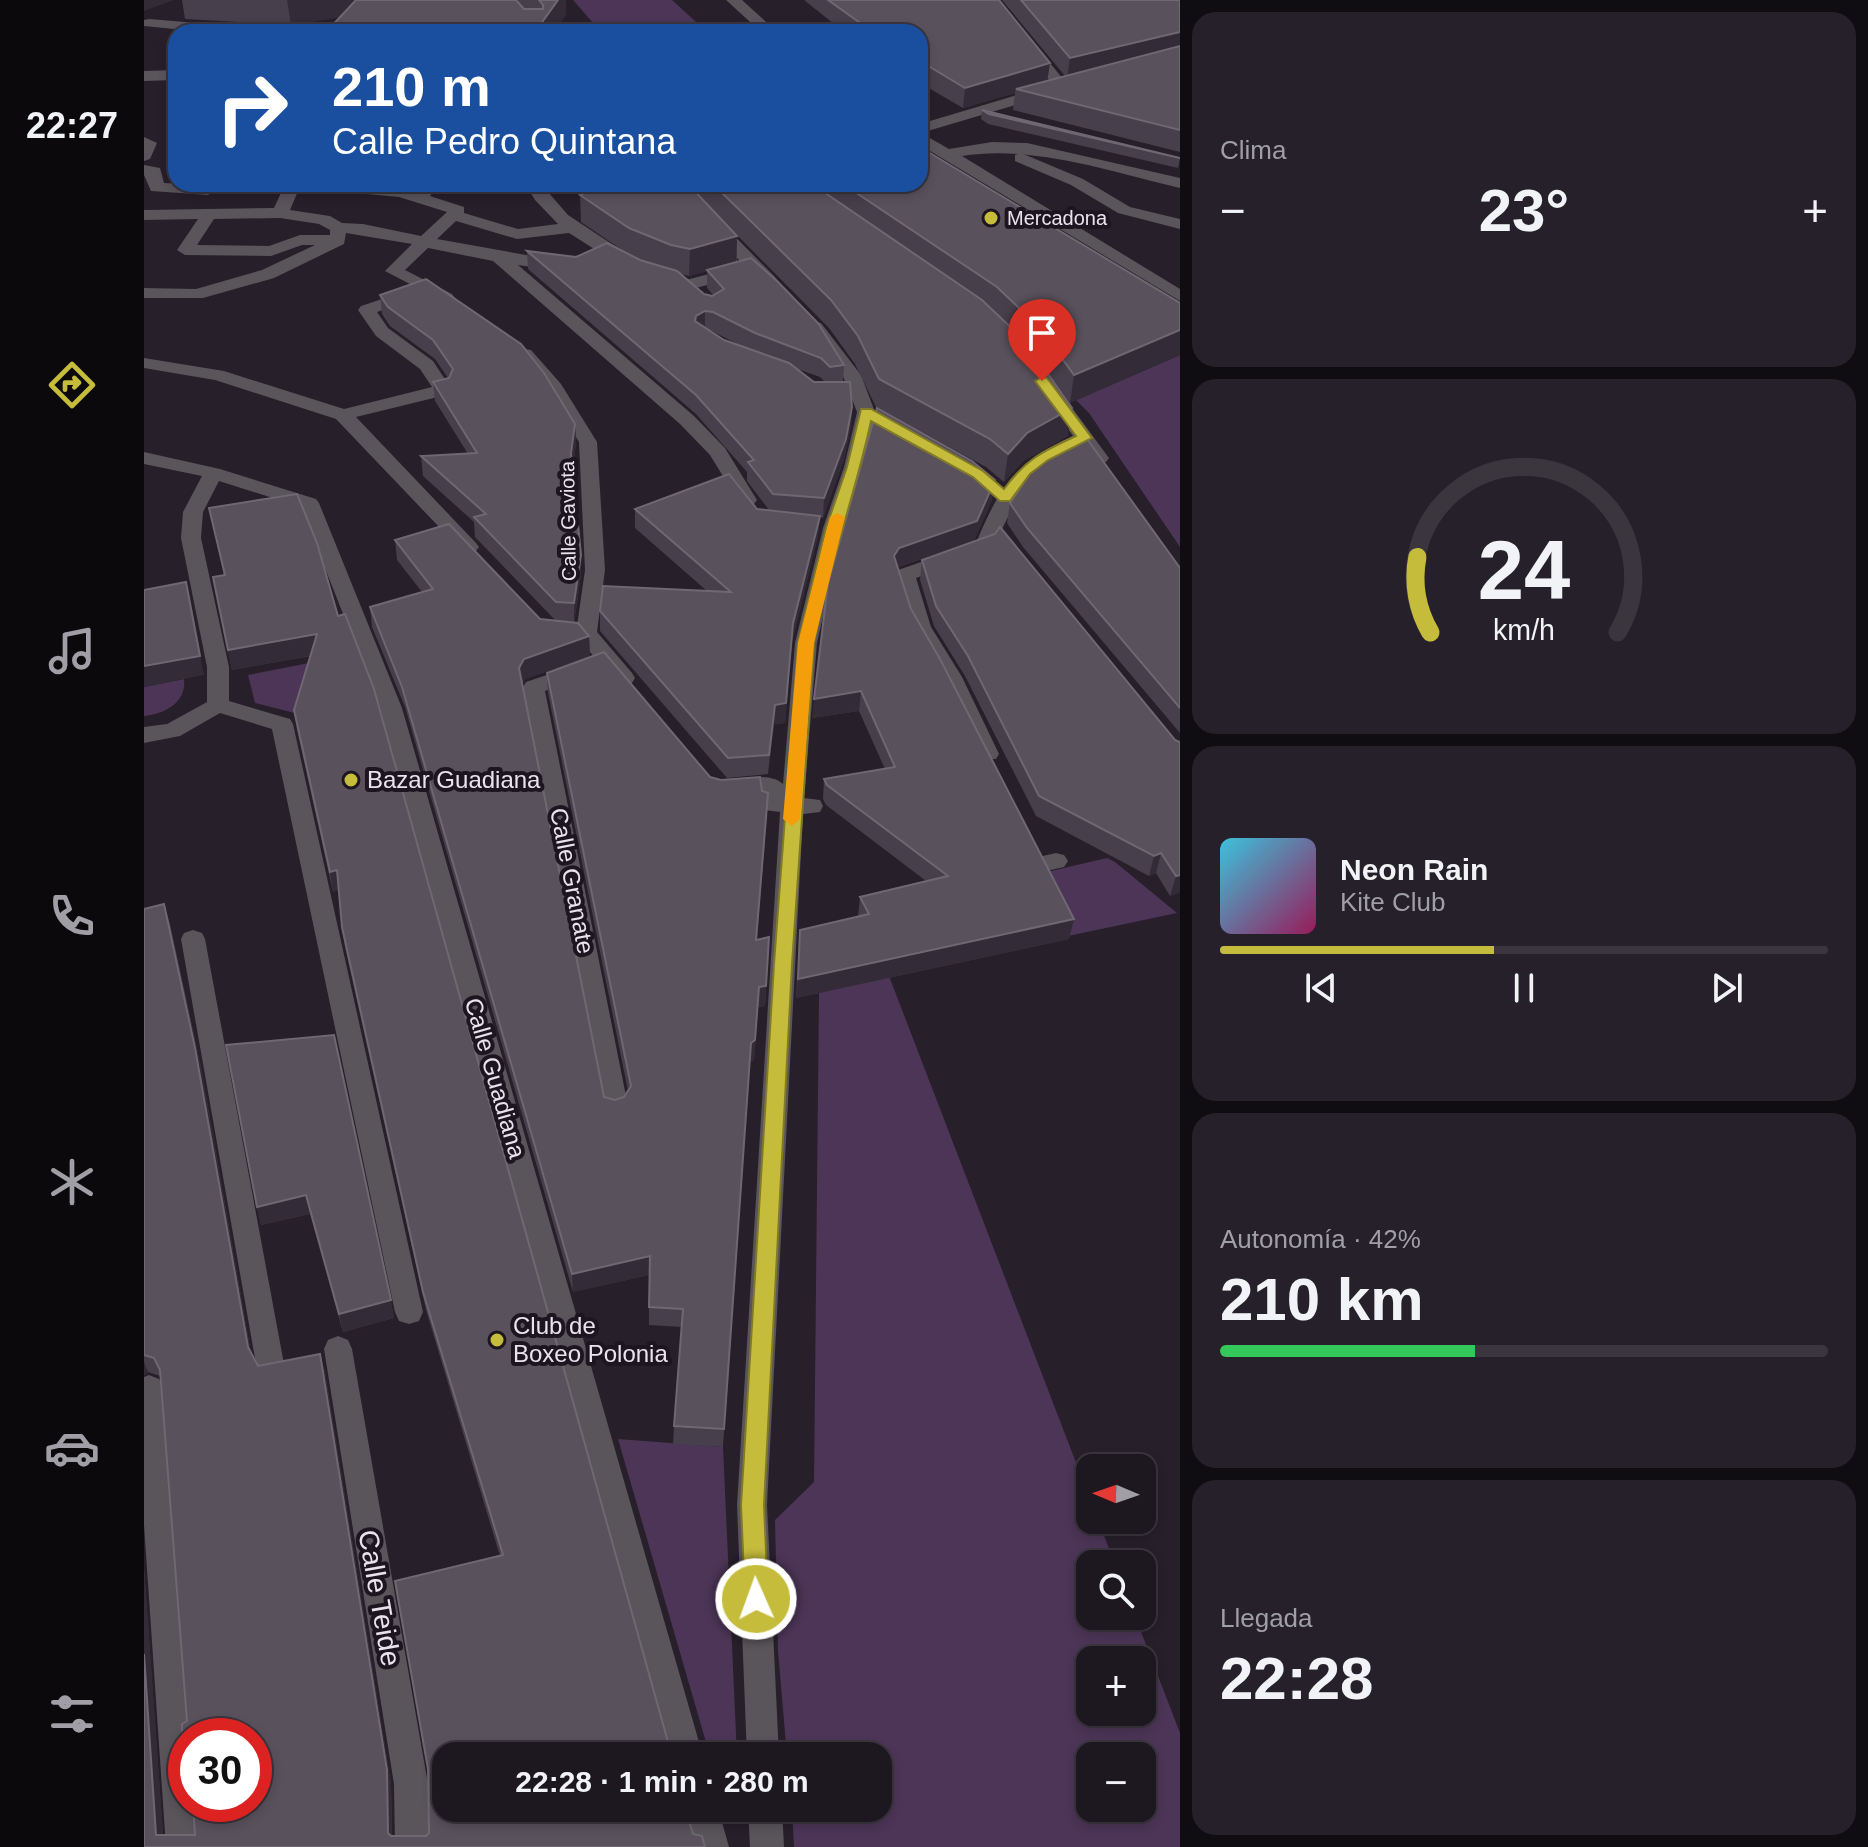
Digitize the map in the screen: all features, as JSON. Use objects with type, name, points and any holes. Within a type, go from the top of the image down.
[{"type":"street","points":[[733,0],[761,24]]},
{"type":"street","points":[[991,0],[1062,87]]},
{"type":"street","points":[[144,6],[146,24],[168,26]]},
{"type":"street","points":[[144,76],[168,75]]},
{"type":"street","points":[[928,126],[1081,83]]},
{"type":"street","points":[[979,110],[1008,117]]},
{"type":"street","points":[[144,142],[149,143],[144,156]]},
{"type":"street","points":[[928,143],[1180,296]]},
{"type":"street","points":[[947,154],[992,147],[1027,148],[1180,183]]},
{"type":"street","points":[[992,147],[1077,182],[1124,210],[1180,224]]},
{"type":"street","points":[[144,170],[154,171],[157,188],[168,188]]},
{"type":"street","points":[[280,213],[289,192]]},
{"type":"street","points":[[427,192],[458,210],[394,271],[430,287],[467,313]]},
{"type":"street","points":[[537,192],[573,227],[646,272]]},
{"type":"street","points":[[682,192],[791,301],[837,353],[852,375],[854,467],[826,527],[806,643],[802,805],[752,1505],[762,1742]]},
{"type":"street","points":[[144,215],[280,213],[324,220],[338,234]]},
{"type":"street","points":[[455,215],[517,234],[573,227]]},
{"type":"street","points":[[208,216],[185,250],[271,251],[300,240],[363,229],[499,257],[582,265],[608,250]]},
{"type":"street","points":[[144,293],[197,294],[268,274],[338,234]]},
{"type":"street","points":[[499,257],[687,420],[718,452],[734,482],[757,512]]},
{"type":"street","points":[[704,300],[682,283],[754,267]]},
{"type":"street","points":[[343,415],[443,390],[427,365],[382,332],[367,310],[430,287]]},
{"type":"street","name":"Calle Gaviota","points":[[505,340],[539,367],[588,442],[595,570],[586,633]]},
{"type":"street","points":[[144,363],[218,375],[343,415],[485,564]]},
{"type":"street","points":[[1036,373],[1111,475]]},
{"type":"street","points":[[852,399],[889,425]]},
{"type":"street","points":[[999,776],[951,677],[921,627],[905,575],[984,547],[1005,497],[1024,471],[1042,457],[1084,438]]},
{"type":"street","points":[[144,458],[213,473],[193,512],[191,538],[218,667],[218,705]]},
{"type":"street","name":"Calle Guadiana","points":[[213,473],[309,503],[391,708],[683,1742]]},
{"type":"street","points":[[987,482],[1005,497]]},
{"type":"street","points":[[994,522],[1007,543]]},
{"type":"street","points":[[539,620],[550,632],[586,633],[639,695]]},
{"type":"street","name":"Calle Granate","points":[[608,660],[534,687],[615,1106]]},
{"type":"street","points":[[144,735],[172,731],[218,705],[282,724],[409,1312]]},
{"type":"street","points":[[709,777],[720,789],[772,785],[772,804],[802,805]]},
{"type":"street","points":[[193,939],[270,1364]]},
{"type":"street","name":"Calle Teide","points":[[338,1349],[411,1784],[412,1847]]},
{"type":"street","points":[[149,1388],[183,1847]]},
{"type":"street","points":[[705,1822],[712,1847]]},
{"type":"street","points":[[766,1822],[767,1847]]},
{"type":"shaded area","points":[[573,0],[672,0],[698,24],[594,24]]},
{"type":"shaded area","points":[[1180,355],[1180,547],[1089,413],[1076,400]]},
{"type":"shaded area","points":[[345,656],[315,718],[255,703],[248,675]]},
{"type":"shaded area","points":[[184,679],[182,694],[173,705],[160,713],[144,716],[144,687]]},
{"type":"shaded area","points":[[1107,858],[1177,913],[1068,936],[1038,874]]},
{"type":"shaded area","points":[[889,976],[1076,1463],[1076,1534],[1103,1534],[1110,1550],[1076,1550],[1076,1630],[1140,1630],[1147,1646],[1076,1646],[1076,1726],[1156,1726],[1156,1671],[1180,1733],[1180,1847],[794,1847],[793,1822],[892,1822],[892,1742],[786,1742],[778,1651],[775,1520],[814,1482],[819,993]]},
{"type":"shaded area","points":[[618,1439],[723,1447],[736,1742],[706,1742]]},
{"type":"building","points":[[356,0],[516,0],[524,9],[543,9],[539,0],[558,0],[541,24],[334,24]]},
{"type":"building","points":[[828,0],[999,0],[1050,63],[965,88],[928,66],[928,24],[862,24]]},
{"type":"building","points":[[1021,0],[1180,0],[1180,32],[1070,58]]},
{"type":"building","points":[[1180,46],[1180,130],[1016,89]]},
{"type":"building","points":[[982,110],[1180,158],[989,114]]},
{"type":"building","points":[[928,152],[1180,303],[1180,330],[1074,375],[1040,328],[997,287],[855,192],[928,192]]},
{"type":"building","points":[[587,192],[696,192],[737,236],[690,249],[671,245],[629,228],[580,195]]},
{"type":"building","points":[[721,192],[824,192],[982,300],[1023,339],[1072,408],[1027,433],[1008,454],[990,439],[879,379],[858,336],[831,300]]},
{"type":"building","points":[[607,243],[640,260],[677,271],[704,294],[712,296],[724,289],[707,270],[751,258],[818,323],[844,365],[830,367],[821,358],[755,333],[713,312],[705,311],[696,316],[695,321],[724,340],[789,363],[814,382],[850,382],[852,407],[846,439],[824,498],[773,494],[748,462],[754,460],[696,395],[527,251],[576,257]]},
{"type":"building","points":[[426,279],[521,344],[544,373],[575,424],[571,453],[574,525],[578,524],[581,555],[574,603],[556,602],[474,517],[486,514],[421,456],[477,453],[433,382],[449,378],[453,369],[433,340],[388,307],[380,295]]},
{"type":"building","points":[[877,408],[972,461],[995,480],[977,521],[899,548],[894,556],[911,609],[1074,919],[798,979],[800,930],[869,914],[860,897],[948,876],[827,785],[824,779],[895,767],[861,691],[814,699],[828,583]]},
{"type":"building","points":[[1082,432],[1180,568],[1180,708],[1027,528],[1010,503],[1039,460]]},
{"type":"building","points":[[729,474],[757,509],[820,516],[793,623],[786,703],[775,705],[769,755],[728,758],[600,611],[603,586],[731,592],[635,509]]},
{"type":"building","points":[[297,494],[317,543],[338,616],[345,614],[374,689],[668,1742],[432,1742],[432,1822],[689,1822],[693,1834],[702,1836],[705,1847],[144,1847],[144,1654],[156,1835],[195,1835],[194,1822],[272,1822],[272,1718],[187,1718],[160,1370],[154,1358],[144,1355],[144,909],[164,904],[195,1048],[248,1347],[258,1366],[320,1354],[387,1770],[388,1833],[391,1836],[426,1836],[429,1833],[428,1769],[395,1581],[503,1555],[423,1292],[342,927],[337,870],[330,872],[294,710],[317,634],[228,650],[213,577],[225,575],[209,508]]},
{"type":"building","points":[[449,524],[540,619],[578,623],[589,636],[524,659],[519,668],[604,1097],[615,1100],[624,1097],[631,1086],[547,673],[604,652],[710,777],[721,780],[760,777],[762,791],[768,793],[756,940],[769,937],[766,986],[759,987],[755,1040],[751,1043],[724,1429],[674,1426],[683,1309],[649,1307],[650,1256],[572,1274],[402,687],[370,607],[433,589],[395,540]]},
{"type":"building","points":[[1000,527],[1175,740],[1180,742],[1180,875],[1176,876],[1161,853],[1154,856],[1039,796],[968,656],[936,606],[922,560],[995,534]]},
{"type":"building","points":[[186,582],[200,656],[144,666],[144,590]]},
{"type":"building","points":[[334,1035],[391,1300],[339,1314],[306,1195],[257,1207],[226,1045]]},
{"type":"slow traffic","points":[[792,819],[806,643],[837,517]]},
{"type":"place","name":"Mercadona","points":[[991,218]]},
{"type":"place","name":"Bazar Guadiana","points":[[351,780]]},
{"type":"place","name":"Club de Boxeo Polonia","points":[[497,1340]]},
{"type":"route","points":[[756,1599],[752,1505],[792,805],[806,643],[814,602],[833,528],[854,467],[866,412],[978,474],[1005,497],[1024,471],[1042,457],[1084,438],[1042,381]]}]
